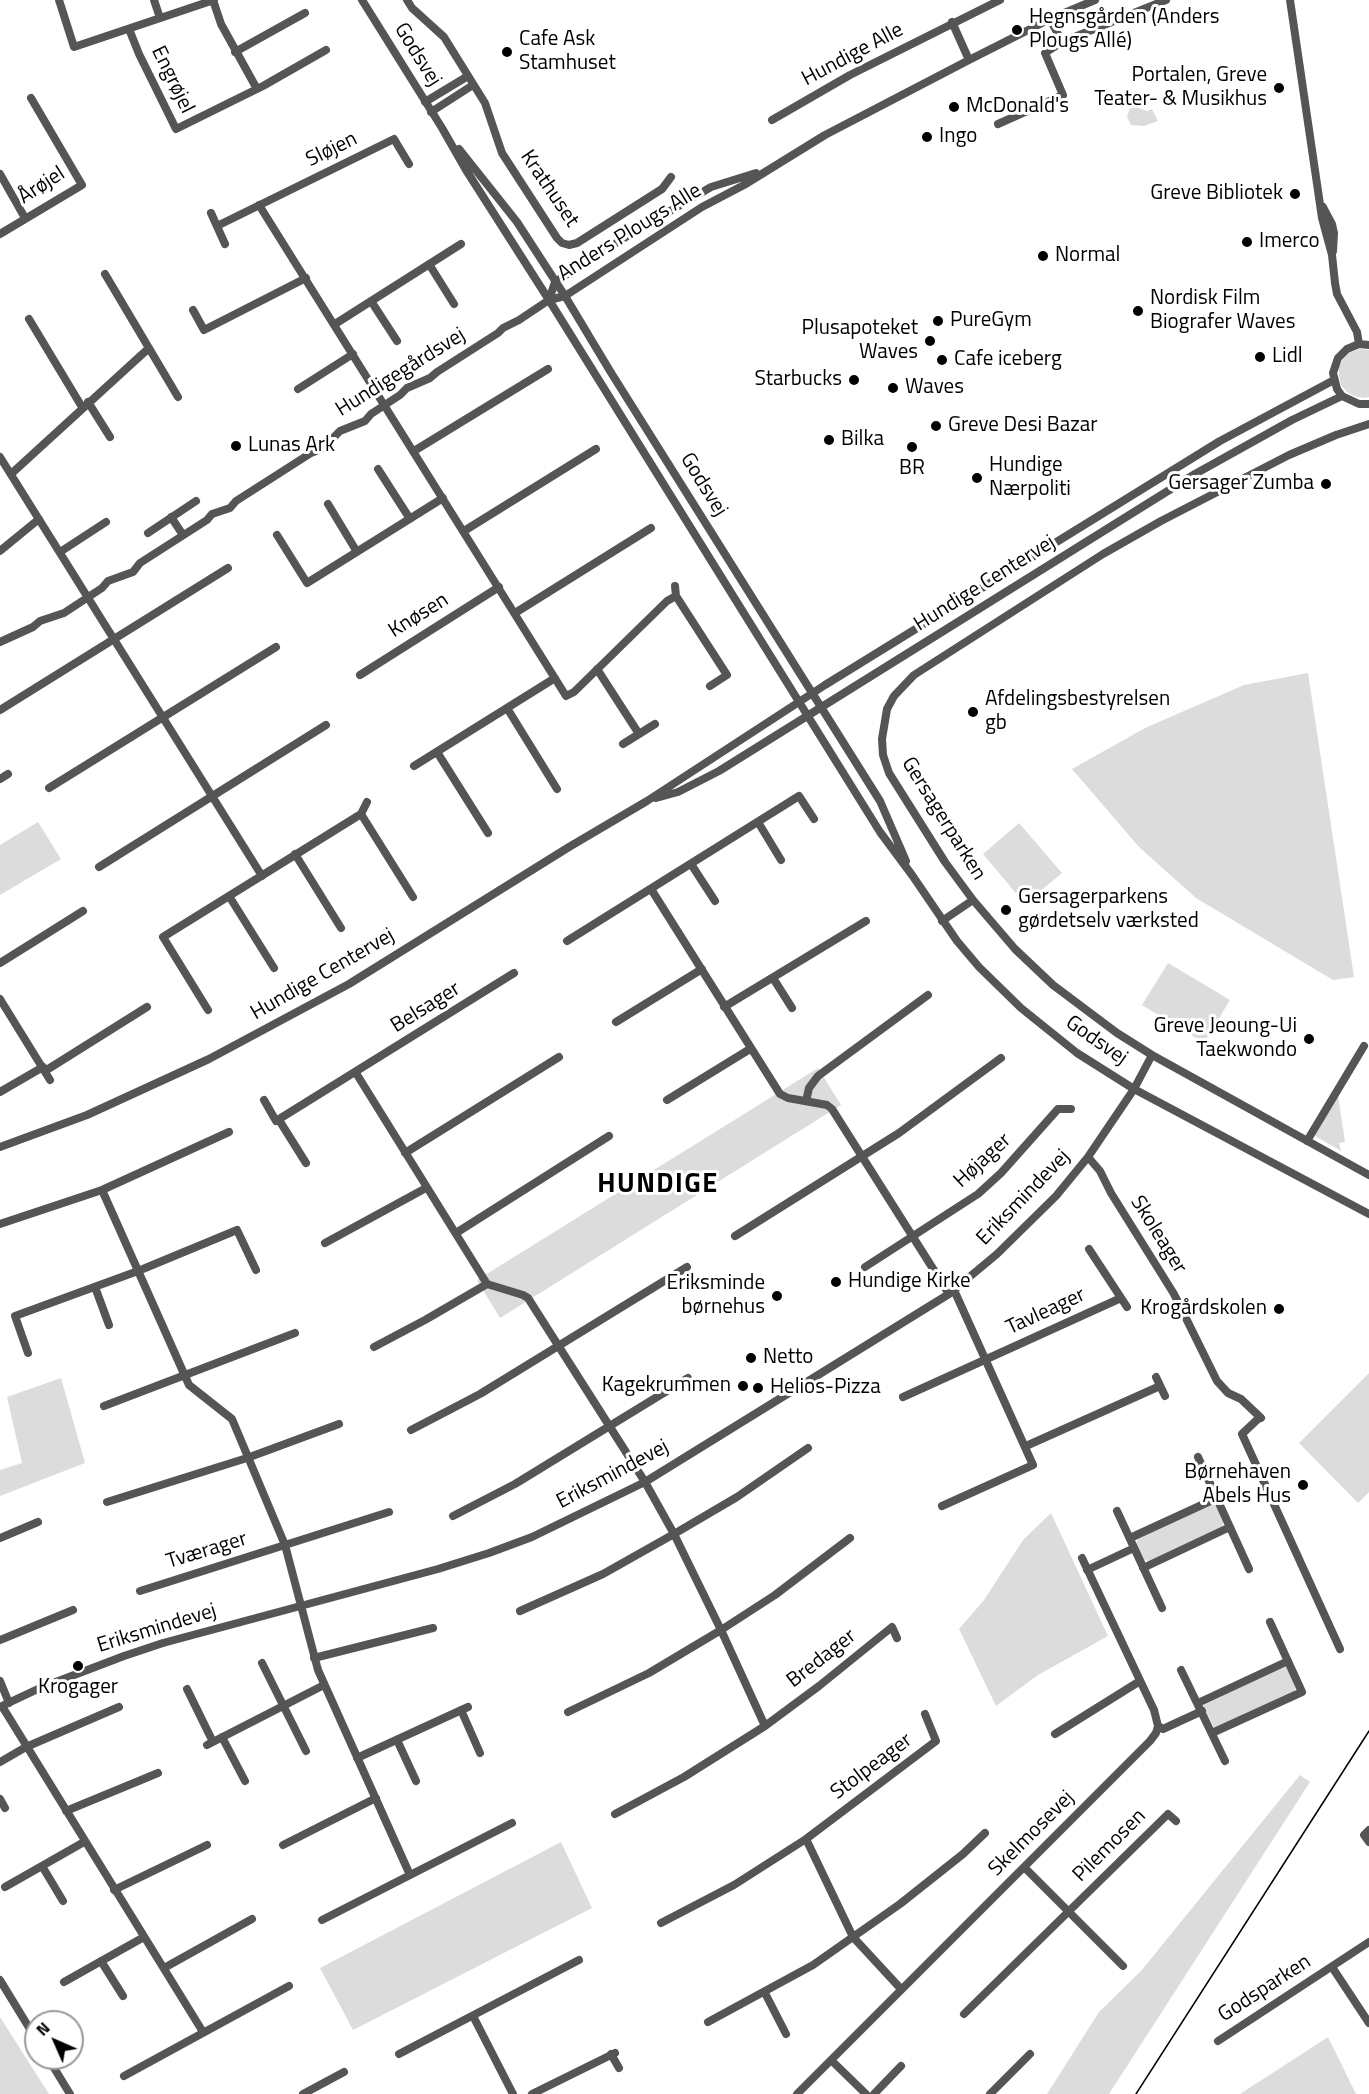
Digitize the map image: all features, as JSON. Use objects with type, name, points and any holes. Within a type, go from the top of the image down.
[{"type":"street","name":"Engrøjel","points":[[58,0],[74,46],[213,0],[221,24],[257,89]]},
{"type":"street","name":"Engrøjel","points":[[154,0],[160,18]]},
{"type":"street","name":"Godsvej","points":[[362,0],[431,112],[517,222],[565,296],[880,801],[912,875]]},
{"type":"street","points":[[407,0],[412,8],[444,37],[473,85],[431,112]]},
{"type":"street","name":"Anders Plougs Alle","points":[[549,300],[565,296],[702,207],[744,185],[765,170],[874,108],[1095,0]]},
{"type":"street","points":[[998,124],[1064,94],[1045,53],[1062,42],[1166,0]]},
{"type":"street","points":[[1290,0],[1325,235],[1332,255],[1337,294],[1358,332],[1359,344]]},
{"type":"street","name":"Hundige Alle","points":[[772,120],[850,75],[996,1]]},
{"type":"street","points":[[235,52],[305,13]]},
{"type":"street","points":[[1050,20],[1062,42]]},
{"type":"street","points":[[952,22],[969,60]]},
{"type":"street","name":"Engrøjel","points":[[129,28],[139,54],[176,129],[257,89],[326,50]]},
{"type":"street","points":[[425,102],[468,76]]},
{"type":"street","name":"Krathuset","points":[[473,85],[485,103],[502,153],[562,243],[569,245],[577,243],[662,189],[671,177]]},
{"type":"street","name":"Årøjel","points":[[0,234],[82,185],[31,98]]},
{"type":"street","name":"Godsvej","points":[[442,128],[466,170],[880,832],[942,921],[979,967],[1021,1008],[1077,1053],[1134,1089],[1369,1214]]},
{"type":"street","name":"Sløjen","points":[[217,226],[394,140],[410,164]]},
{"type":"street","name":"Anders Plougs Alle","points":[[549,300],[555,282],[624,238],[711,187],[765,170]]},
{"type":"street","points":[[0,174],[25,218]]},
{"type":"street","points":[[259,205],[567,696],[574,692],[667,601],[676,596]]},
{"type":"street","points":[[211,213],[225,244]]},
{"type":"street","points":[[334,324],[461,244]]},
{"type":"street","points":[[429,264],[454,304]]},
{"type":"street","points":[[105,274],[178,397]]},
{"type":"street","points":[[193,310],[204,330],[306,279]]},
{"type":"street","name":"Hundigegårdsvej","points":[[0,642],[33,627],[40,621],[63,613],[108,581],[133,572],[140,563],[207,520],[212,514],[230,508],[236,501],[311,453],[323,448],[340,431],[365,421],[407,388],[430,378],[498,333],[503,327],[519,320],[549,300]]},
{"type":"street","points":[[371,301],[397,341]]},
{"type":"street","points":[[29,319],[85,404],[110,437]]},
{"type":"street","points":[[1369,345],[1359,344],[1347,349],[1338,358],[1333,373],[1342,396],[1359,404],[1369,404]]},
{"type":"street","points":[[11,474],[149,348]]},
{"type":"street","points":[[298,389],[353,354]]},
{"type":"street","points":[[414,451],[548,369]]},
{"type":"street","name":"Hundige Centervej","points":[[0,1147],[87,1115],[209,1059],[349,984],[569,846],[647,801],[813,693],[1220,441],[1334,380]]},
{"type":"street","name":"Hundige Centervej","points":[[647,801],[678,792],[718,771],[1195,474],[1292,420],[1342,396]]},
{"type":"street","name":"Gersagerparken","points":[[1369,424],[1289,455],[1161,521],[1028,601],[904,683],[887,709],[883,724],[883,756],[894,780],[945,862],[973,900],[1015,949],[1053,985],[1117,1033],[1152,1055],[1369,1175]]},
{"type":"street","points":[[464,531],[596,449]]},
{"type":"street","points":[[0,457],[262,876]]},
{"type":"street","points":[[378,469],[410,519]]},
{"type":"street","points":[[277,535],[307,583],[443,498]]},
{"type":"street","points":[[148,532],[196,501]]},
{"type":"street","points":[[328,504],[357,552]]},
{"type":"street","points":[[171,517],[183,536]]},
{"type":"street","points":[[0,551],[39,519]]},
{"type":"street","points":[[60,552],[106,522]]},
{"type":"street","points":[[515,613],[651,528]]},
{"type":"street","points":[[0,710],[228,568]]},
{"type":"street","points":[[675,586],[676,596],[727,675],[710,686]]},
{"type":"street","name":"Knøsen","points":[[360,675],[499,587]]},
{"type":"street","points":[[49,788],[276,647]]},
{"type":"street","points":[[597,669],[639,734]]},
{"type":"street","points":[[414,766],[555,678]]},
{"type":"street","points":[[507,708],[557,789]]},
{"type":"street","points":[[623,744],[655,724]]},
{"type":"street","points":[[99,867],[326,725]]},
{"type":"street","points":[[437,752],[488,833]]},
{"type":"street","points":[[567,941],[799,796],[814,819]]},
{"type":"street","points":[[152,937],[163,937],[361,814],[367,802]]},
{"type":"street","points":[[361,814],[413,897]]},
{"type":"street","points":[[758,822],[782,860]]},
{"type":"street","points":[[295,855],[341,928]]},
{"type":"street","points":[[691,864],[716,901]]},
{"type":"street","points":[[651,889],[780,1094],[788,1098],[830,1107],[951,1292]]},
{"type":"street","points":[[229,896],[274,968]]},
{"type":"street","name":"Gersagerparken","points":[[942,921],[973,900]]},
{"type":"street","points":[[0,963],[83,911]]},
{"type":"street","points":[[724,1007],[866,921]]},
{"type":"street","points":[[163,937],[208,1010]]},
{"type":"street","points":[[616,1022],[702,969]]},
{"type":"street","name":"Belsager","points":[[279,1120],[514,974]]},
{"type":"street","points":[[773,978],[792,1008]]},
{"type":"street","points":[[806,1101],[809,1088],[818,1076],[928,995]]},
{"type":"street","points":[[0,999],[3,1012],[50,1080]]},
{"type":"street","points":[[0,1092],[44,1069],[147,1007]]},
{"type":"street","points":[[1307,1141],[1364,1046]]},
{"type":"street","points":[[667,1100],[750,1049]]},
{"type":"street","points":[[1134,1089],[1152,1055]]},
{"type":"street","points":[[405,1153],[559,1057]]},
{"type":"street","points":[[735,1236],[898,1133],[1001,1058]]},
{"type":"street","points":[[356,1073],[487,1284],[528,1298],[645,1482],[674,1534],[765,1726]]},
{"type":"street","name":"Eriksmindevej","points":[[3,1705],[40,1688],[163,1643],[301,1607],[489,1553],[532,1536],[645,1482],[951,1292],[997,1254],[1056,1196],[1088,1157],[1134,1089]]},
{"type":"street","points":[[264,1100],[306,1163]]},
{"type":"street","name":"Højager","points":[[864,1267],[978,1194],[1001,1173],[1058,1109],[1071,1109]]},
{"type":"street","points":[[0,1224],[102,1190],[229,1132]]},
{"type":"street","points":[[456,1233],[609,1136]]},
{"type":"street","name":"Skoleager","points":[[1088,1157],[1100,1171],[1111,1193],[1174,1294],[1217,1381],[1228,1393],[1241,1399],[1261,1418],[1242,1434],[1340,1649]]},
{"type":"street","points":[[325,1243],[426,1188]]},
{"type":"street","name":"Tværager","points":[[102,1190],[185,1376],[193,1389],[229,1416],[285,1545],[314,1658],[324,1685],[410,1875]]},
{"type":"street","points":[[28,1353],[15,1316],[138,1271],[237,1230],[256,1270]]},
{"type":"street","name":"Tavleager","points":[[1089,1249],[1127,1307]]},
{"type":"street","points":[[411,1430],[480,1394],[687,1267]]},
{"type":"street","points":[[374,1347],[487,1284]]},
{"type":"street","points":[[95,1287],[109,1325]]},
{"type":"street","name":"Tavleager","points":[[942,1506],[1033,1465],[987,1360],[951,1292]]},
{"type":"street","name":"Tavleager","points":[[903,1397],[1121,1298]]},
{"type":"street","points":[[104,1406],[295,1333]]},
{"type":"street","points":[[453,1516],[515,1485],[688,1378]]},
{"type":"street","points":[[1026,1446],[1158,1381],[1166,1396]]},
{"type":"street","points":[[107,1502],[247,1458],[339,1424]]},
{"type":"street","points":[[520,1611],[603,1574],[737,1497],[808,1449]]},
{"type":"street","points":[[1198,1457],[1250,1569]]},
{"type":"street","points":[[1130,1538],[1217,1498]]},
{"type":"street","points":[[1117,1511],[1162,1608]]},
{"type":"street","name":"Tværager","points":[[140,1591],[389,1512]]},
{"type":"street","points":[[0,1538],[38,1522]]},
{"type":"street","points":[[1143,1568],[1230,1527]]},
{"type":"street","points":[[568,1712],[649,1673],[721,1630],[775,1594],[850,1538]]},
{"type":"street","points":[[1087,1570],[1134,1548]]},
{"type":"street","points":[[1082,1558],[1154,1710],[1158,1726],[1163,1729],[1288,1661]]},
{"type":"street","points":[[0,1640],[74,1610]]},
{"type":"street","points":[[1212,1733],[1302,1692],[1270,1622]]},
{"type":"street","name":"Bredager","points":[[615,1814],[684,1777],[765,1726],[892,1627],[897,1638]]},
{"type":"street","points":[[314,1658],[433,1628]]},
{"type":"street","points":[[262,1663],[306,1751]]},
{"type":"street","points":[[1181,1670],[1225,1761]]},
{"type":"street","points":[[1055,1734],[1140,1681]]},
{"type":"street","points":[[0,1682],[3,1705],[26,1747],[203,2032]]},
{"type":"street","points":[[187,1689],[210,1744],[324,1685]]},
{"type":"street","points":[[0,1762],[26,1747],[119,1707]]},
{"type":"street","points":[[357,1758],[465,1709],[480,1753]]},
{"type":"street","name":"Stolpeager","points":[[662,1923],[734,1885],[806,1839],[936,1741],[925,1714]]},
{"type":"street","name":"Skelmosevej","points":[[797,2094],[1150,1741],[1158,1726]]},
{"type":"street","points":[[222,1737],[245,1781]]},
{"type":"street","points":[[397,1740],[416,1780]]},
{"type":"street","points":[[66,1811],[158,1773]]},
{"type":"street","points":[[283,1845],[376,1798]]},
{"type":"street","points":[[0,1799],[5,1808]]},
{"type":"street","name":"Pilemosen","points":[[964,2014],[1168,1814],[1176,1821]]},
{"type":"street","points":[[322,1920],[512,1823]]},
{"type":"street","points":[[1369,1830],[1364,1835],[1369,1842]]},
{"type":"street","points":[[708,2022],[813,1965],[900,1904],[963,1854],[985,1833]]},
{"type":"street","points":[[806,1839],[853,1937],[901,1989]]},
{"type":"street","points":[[5,1887],[84,1842]]},
{"type":"street","points":[[114,1890],[207,1845]]},
{"type":"street","points":[[42,1866],[63,1901]]},
{"type":"street","name":"Pilemosen","points":[[1024,1868],[1123,1966]]},
{"type":"street","points":[[164,1968],[252,1919]]},
{"type":"street","points":[[64,1982],[144,1937]]},
{"type":"street","name":"Godsparken","points":[[1218,2041],[1369,1942]]},
{"type":"street","points":[[399,2054],[579,1960]]},
{"type":"street","points":[[101,1961],[123,1996]]},
{"type":"street","name":"Godsparken","points":[[1332,1967],[1369,2023]]},
{"type":"street","points":[[0,1980],[24,2019]]},
{"type":"street","points":[[124,2076],[289,1986]]},
{"type":"street","points":[[765,1993],[786,2034]]},
{"type":"street","points":[[473,2016],[513,2094]]},
{"type":"street","points":[[532,2094],[613,2053],[619,2068]]},
{"type":"street","points":[[990,2094],[1030,2054]]},
{"type":"street","points":[[831,2060],[866,2094]]},
{"type":"street","points":[[874,2094],[901,2066]]},
{"type":"street","points":[[55,2070],[70,2094]]},
{"type":"street","points":[[303,2094],[344,2072]]},
{"type":"shaded area","points":[[1131,105],[1147,111],[1152,109],[1158,121],[1144,126],[1131,125],[1127,117]]},
{"type":"shaded area","points":[[1360,349],[1369,350],[1369,397],[1363,398],[1347,392],[1341,385],[1339,376],[1339,367],[1343,359],[1349,353]]},
{"type":"shaded area","points":[[1308,673],[1354,977],[1333,980],[1196,898],[1139,847],[1072,769],[1145,728],[1244,685]]},
{"type":"shaded area","points":[[38,822],[61,859],[0,895],[0,845]]},
{"type":"shaded area","points":[[1019,823],[1062,873],[1025,904],[983,854]]},
{"type":"shaded area","points":[[1168,963],[1230,1000],[1204,1043],[1142,1005]]},
{"type":"shaded area","points":[[818,1068],[841,1105],[500,1318],[477,1280]]},
{"type":"shaded area","points":[[1338,1095],[1345,1142],[1339,1143],[1341,1151],[1315,1136]]},
{"type":"shaded area","points":[[1369,1373],[1369,1492],[1358,1503],[1299,1443]]},
{"type":"shaded area","points":[[61,1378],[85,1463],[0,1496],[0,1470],[22,1463],[7,1397]]},
{"type":"shaded area","points":[[1213,1504],[1224,1521],[1223,1526],[1149,1561],[1144,1560],[1136,1544],[1138,1538]]},
{"type":"shaded area","points":[[1051,1513],[1108,1636],[1038,1675],[996,1706],[959,1629],[984,1600],[1023,1540]]},
{"type":"shaded area","points":[[1284,1666],[1296,1687],[1294,1692],[1216,1729],[1214,1727],[1204,1705]]},
{"type":"shaded area","points":[[1300,1775],[1310,1782],[1109,2094],[1047,2094],[1099,2012],[1141,1971]]},
{"type":"shaded area","points":[[561,1842],[592,1908],[353,2030],[320,1968]]},
{"type":"shaded area","points":[[0,2017],[24,2055],[24,2070],[34,2070],[49,2094],[0,2094]]},
{"type":"shaded area","points":[[1328,2037],[1356,2094],[1240,2094]]},
{"type":"tram line","points":[[1136,2094],[1369,1731]]},
{"type":"place","name":"Hegnsgården (Anders Plougs Allé)","points":[[1017,30]]},
{"type":"place","name":"Cafe Ask Stamhuset","points":[[507,52]]},
{"type":"place","name":"Portalen, Greve Teater- & Musikhus","points":[[1279,88]]},
{"type":"place","name":"McDonald's","points":[[954,107]]},
{"type":"place","name":"Ingo","points":[[927,137]]},
{"type":"place","name":"Greve Bibliotek","points":[[1295,194]]},
{"type":"place","name":"Imerco","points":[[1247,242]]},
{"type":"place","name":"Normal","points":[[1043,256]]},
{"type":"place","name":"Nordisk Film Biografer Waves","points":[[1138,311]]},
{"type":"place","name":"PureGym","points":[[938,321]]},
{"type":"place","name":"Plusapoteket Waves","points":[[930,341]]},
{"type":"place","name":"Lidl","points":[[1260,357]]},
{"type":"place","name":"Cafe iceberg","points":[[942,360]]},
{"type":"place","name":"Starbucks","points":[[854,380]]},
{"type":"place","name":"Waves","points":[[893,388]]},
{"type":"place","name":"Greve Desi Bazar","points":[[936,426]]},
{"type":"place","name":"Bilka","points":[[829,440]]},
{"type":"place","name":"Lunas Ark","points":[[236,446]]},
{"type":"place","name":"BR","points":[[912,447]]},
{"type":"place","name":"Hundige Nærpoliti","points":[[977,478]]},
{"type":"place","name":"Gersager Zumba","points":[[1326,484]]},
{"type":"place","name":"Afdelingsbestyrelsen gb","points":[[973,712]]},
{"type":"place","name":"Gersagerparkens gørdetselv værksted","points":[[1006,910]]},
{"type":"place","name":"Greve Jeoung-Ui Taekwondo","points":[[1309,1039]]},
{"type":"place","name":"Hundige Kirke","points":[[836,1282]]},
{"type":"place","name":"Eriksminde børnehus","points":[[777,1296]]},
{"type":"place","name":"Krogårdskolen","points":[[1279,1309]]},
{"type":"place","name":"Netto","points":[[751,1358]]},
{"type":"place","name":"Kagekrummen","points":[[743,1386]]},
{"type":"place","name":"Helios-Pizza","points":[[758,1388]]},
{"type":"place","name":"Børnehaven Abels Hus","points":[[1303,1485]]},
{"type":"place","name":"Krogager","points":[[78,1666]]},
{"type":"district","name":"HUNDIGE","points":[[658,1185]]}]
